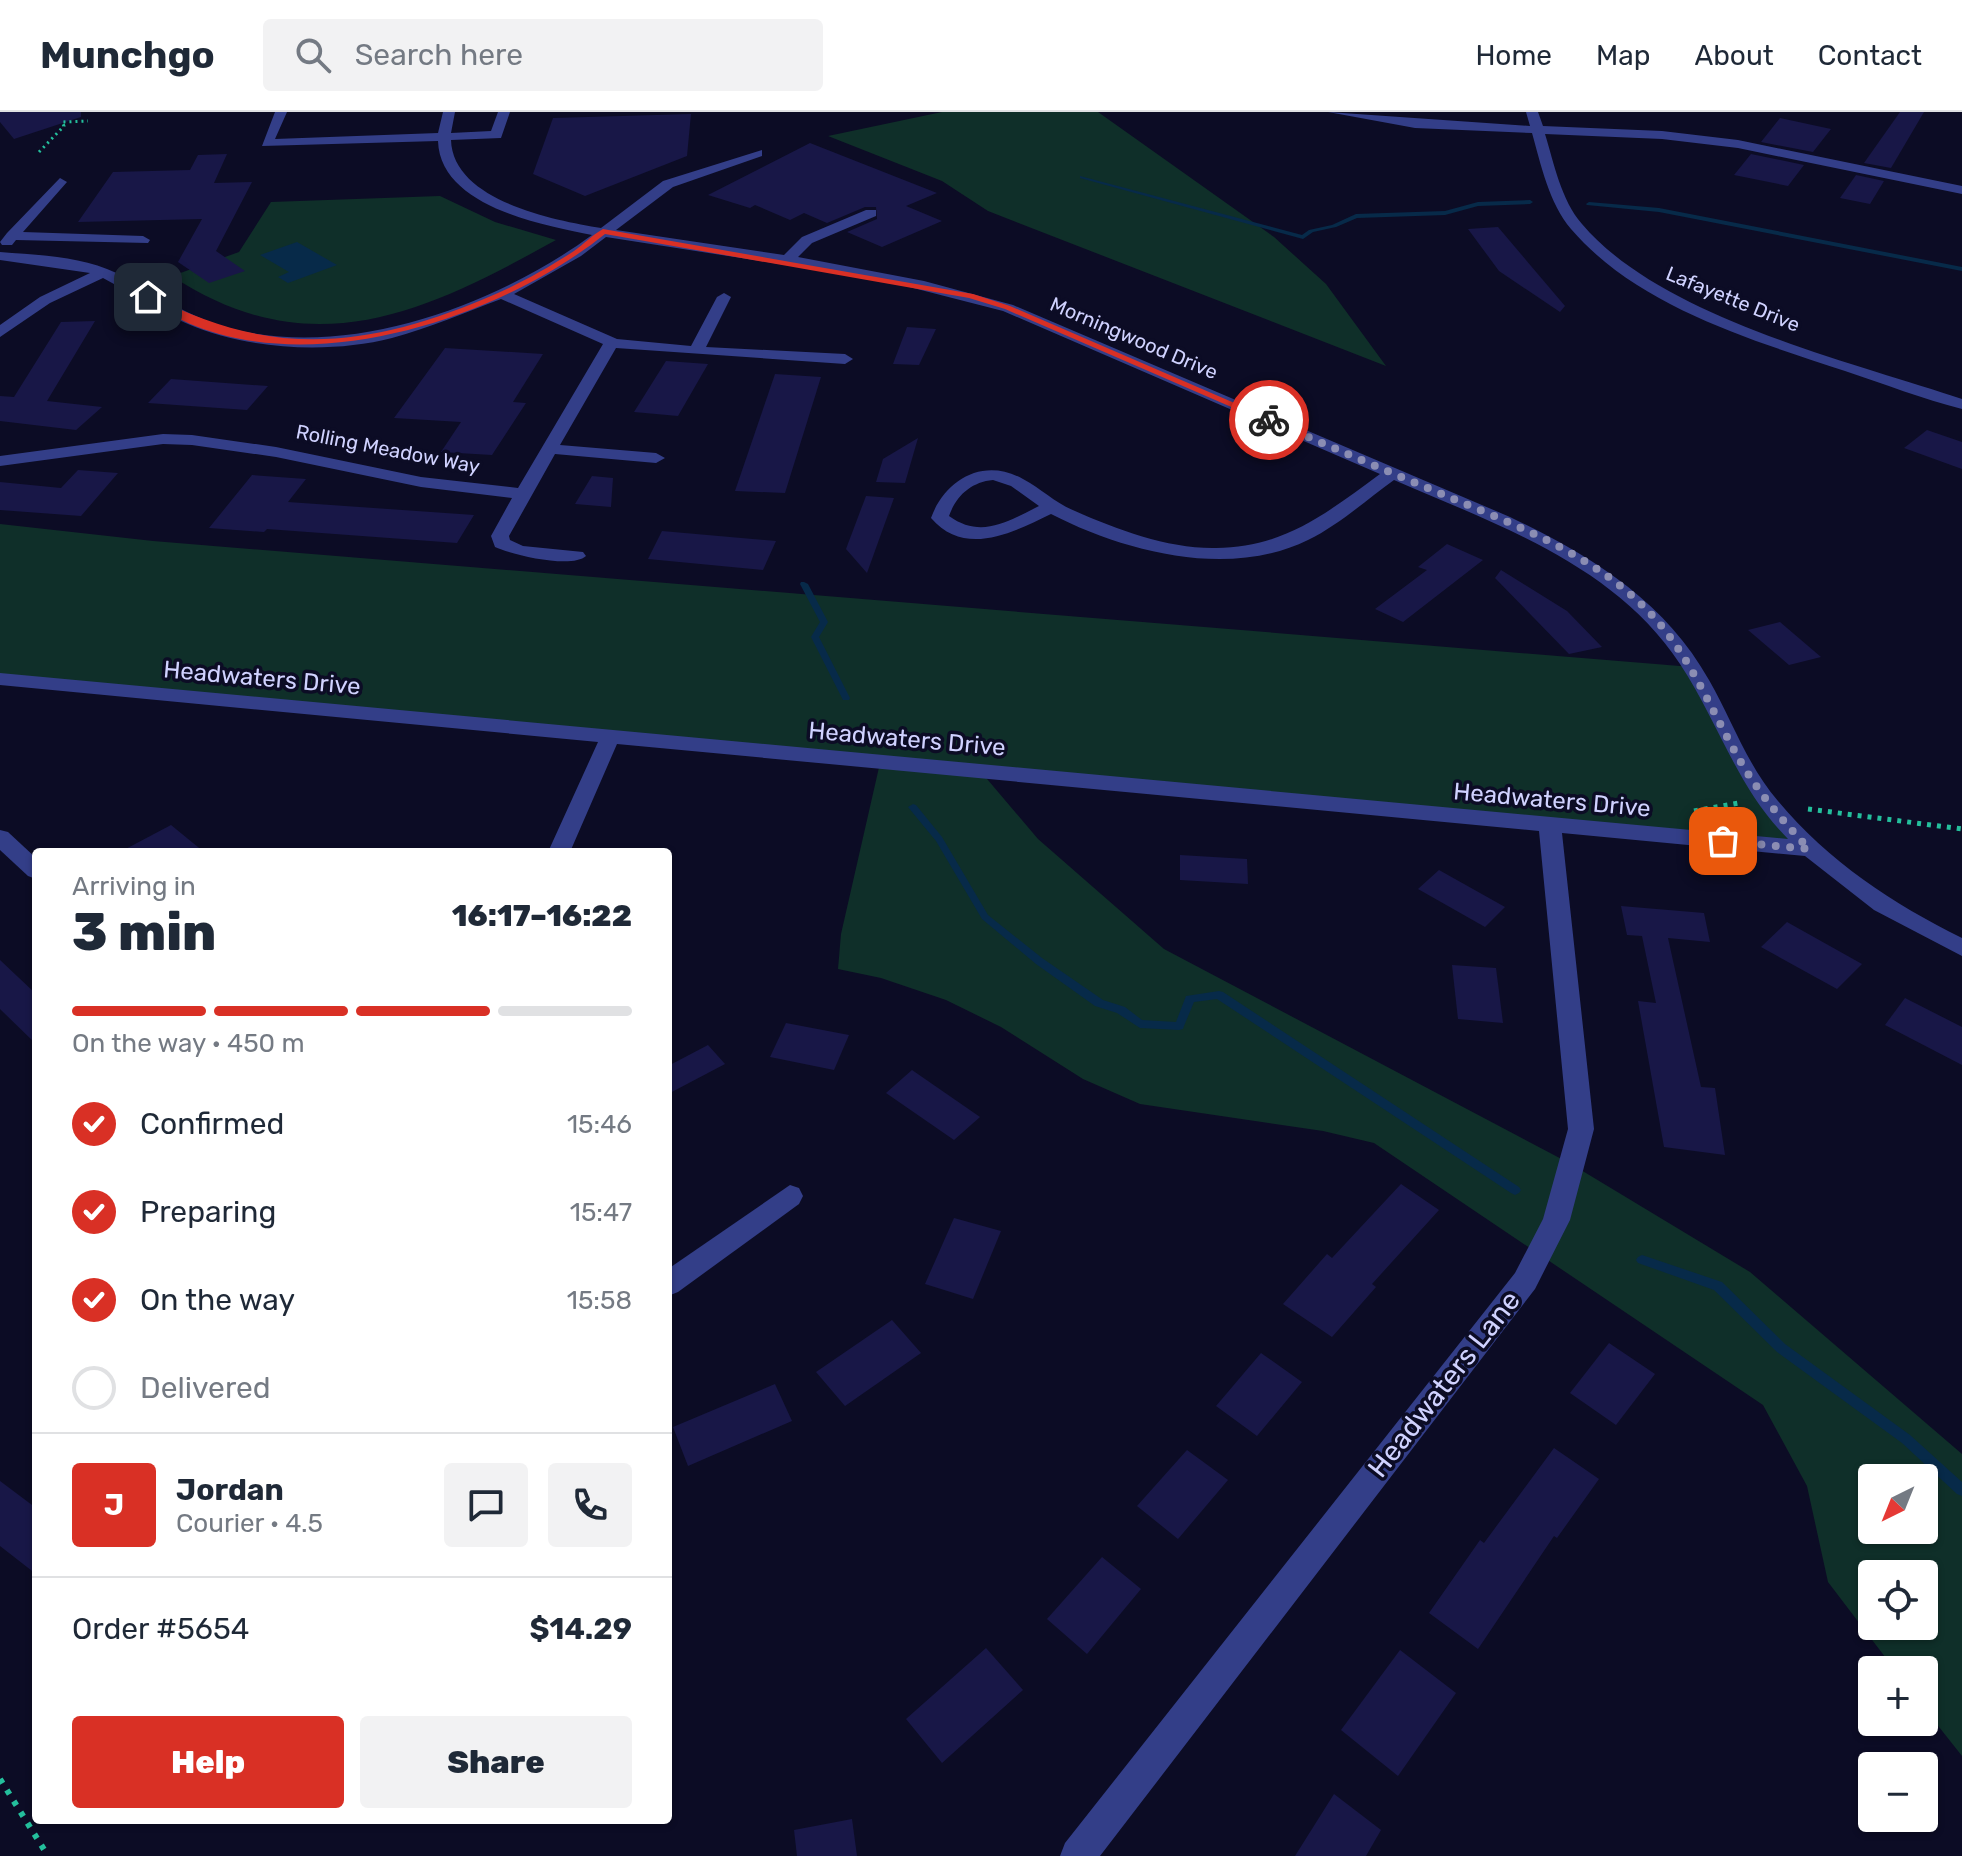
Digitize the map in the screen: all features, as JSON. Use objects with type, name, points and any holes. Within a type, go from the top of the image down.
[{"type":"street","points":[[281,112],[267,143],[441,136],[498,141],[504,112]]},
{"type":"street","points":[[441,136],[449,112]]},
{"type":"street","points":[[1334,112],[1398,123],[1716,141],[1962,190]]},
{"type":"street","name":"Lafayette Drive","points":[[1532,112],[1571,219],[1593,246],[1628,273],[1683,303],[1742,328],[1962,404]]},
{"type":"street","name":"Morningwood Drive","points":[[441,136],[453,172],[474,190],[539,216],[603,231],[938,287],[1008,308],[1541,538],[1595,568],[1631,594],[1669,635],[1692,667],[1767,804],[1809,849],[1897,913],[1962,948]]},
{"type":"street","points":[[0,256],[69,263],[103,272],[194,321],[234,333],[290,342],[340,341],[389,334],[502,294],[576,253],[668,184],[757,153]]},
{"type":"street","points":[[0,250],[60,182]]},
{"type":"street","points":[[787,261],[807,240],[871,213]]},
{"type":"street","points":[[12,236],[143,240]]},
{"type":"street","points":[[3,326],[63,290],[103,272]]},
{"type":"street","points":[[502,294],[612,342],[696,351],[845,359]]},
{"type":"street","points":[[696,351],[724,297]]},
{"type":"street","points":[[577,556],[519,551],[501,543],[500,536],[612,342]]},
{"type":"street","name":"Rolling Meadow Way","points":[[0,461],[163,439],[184,439],[292,453],[428,483],[523,494]]},
{"type":"street","points":[[550,449],[656,458]]},
{"type":"street","points":[[1051,507],[1002,531],[976,537],[954,530],[940,518],[943,506],[956,488],[976,476],[1002,476],[1029,488],[1051,507],[1162,548],[1215,555],[1295,540],[1392,473]]},
{"type":"street","name":"Headwaters Drive","points":[[0,679],[1809,849]]},
{"type":"street","points":[[561,848],[610,737]]},
{"type":"street","name":"Headwaters Lane","points":[[1078,1856],[1525,1281],[1556,1220],[1581,1129],[1550,827]]},
{"type":"street","points":[[0,837],[32,867]]},
{"type":"street","points":[[672,1281],[790,1196]]},
{"type":"path","points":[[39,152],[64,126],[62,122],[88,121]]},
{"type":"path","points":[[1690,812],[1741,803],[1767,804],[1962,829]]},
{"type":"path","points":[[0,1779],[48,1856]]},
{"type":"green space","points":[[942,112],[1098,112],[1274,237],[1326,284],[1386,366],[988,211],[942,181],[828,136]]},
{"type":"green space","points":[[440,196],[495,222],[556,240],[461,289],[367,320],[320,324],[272,319],[223,304],[172,276],[239,252],[271,202]]},
{"type":"green space","points":[[0,524],[153,541],[1692,667],[1742,763],[1809,849],[982,773],[1038,839],[1164,949],[1571,1164],[1750,1272],[1962,1454],[1962,1756],[1938,1726],[1938,1656],[1884,1656],[1872,1640],[1938,1640],[1938,1560],[1858,1560],[1858,1621],[1828,1582],[1807,1486],[1763,1405],[1374,1143],[1323,1131],[1140,1104],[1083,1079],[1001,1027],[946,1000],[881,978],[838,969],[841,934],[880,763],[0,679]]},
{"type":"water","points":[[297,242],[337,265],[288,283],[278,277],[289,272],[260,255]]},
{"type":"building","points":[[0,112],[81,112],[81,117],[14,139],[0,122]]},
{"type":"building","points":[[1900,112],[1924,112],[1891,168],[1864,163]]},
{"type":"building","points":[[691,114],[687,156],[585,196],[533,174],[553,118]]},
{"type":"building","points":[[1780,118],[1831,129],[1813,152],[1761,142]]},
{"type":"building","points":[[810,143],[937,193],[906,206],[942,221],[882,247],[847,232],[877,219],[876,207],[865,207],[827,223],[804,213],[790,220],[755,205],[750,208],[708,195]]},
{"type":"building","points":[[227,154],[214,183],[252,182],[216,251],[245,271],[209,283],[178,262],[202,219],[78,222],[113,172],[190,170],[198,155]]},
{"type":"building","points":[[1751,154],[1804,165],[1788,186],[1734,175]]},
{"type":"building","points":[[1856,175],[1884,181],[1870,204],[1840,198]]},
{"type":"building","points":[[1498,227],[1565,306],[1560,312],[1499,271],[1468,229]]},
{"type":"building","points":[[95,321],[47,401],[102,407],[76,430],[0,421],[0,396],[14,397],[61,322]]},
{"type":"building","points":[[907,327],[936,329],[919,365],[893,364]]},
{"type":"building","points":[[445,348],[543,354],[513,402],[526,403],[492,455],[441,452],[461,422],[394,418]]},
{"type":"building","points":[[666,361],[708,364],[678,416],[634,412]]},
{"type":"building","points":[[775,374],[821,377],[785,493],[735,491]]},
{"type":"building","points":[[171,379],[268,386],[247,410],[148,403]]},
{"type":"building","points":[[1927,430],[1962,442],[1962,469],[1904,448]]},
{"type":"building","points":[[918,438],[905,483],[876,482],[883,459]]},
{"type":"building","points":[[78,470],[118,473],[81,516],[0,510],[0,482],[61,488]]},
{"type":"building","points":[[252,475],[306,479],[288,502],[474,515],[457,543],[267,529],[264,532],[209,528]]},
{"type":"building","points":[[592,476],[613,478],[611,507],[575,504]]},
{"type":"building","points":[[866,496],[894,498],[867,573],[846,549]]},
{"type":"building","points":[[662,531],[776,541],[763,570],[648,559]]},
{"type":"building","points":[[1447,544],[1483,560],[1403,622],[1375,609],[1427,570],[1418,567]]},
{"type":"building","points":[[1501,570],[1567,611],[1602,647],[1569,654],[1495,578]]},
{"type":"building","points":[[1780,622],[1821,657],[1789,665],[1748,630]]},
{"type":"building","points":[[171,825],[199,848],[128,848]]},
{"type":"building","points":[[1180,855],[1247,859],[1248,884],[1180,880]]},
{"type":"building","points":[[1439,870],[1505,907],[1485,927],[1418,889]]},
{"type":"building","points":[[1621,906],[1704,913],[1710,942],[1668,938],[1701,1087],[1715,1088],[1725,1155],[1664,1147],[1638,1001],[1656,1003],[1642,936],[1627,935]]},
{"type":"building","points":[[1787,922],[1862,964],[1837,989],[1761,947]]},
{"type":"building","points":[[0,960],[32,990],[32,1040],[0,1009]]},
{"type":"building","points":[[1452,965],[1496,968],[1503,1023],[1458,1019]]},
{"type":"building","points":[[1905,998],[1962,1027],[1962,1065],[1885,1025]]},
{"type":"building","points":[[786,1023],[849,1035],[834,1070],[770,1057]]},
{"type":"building","points":[[708,1045],[725,1064],[672,1092],[672,1064]]},
{"type":"building","points":[[912,1070],[980,1117],[954,1140],[886,1093]]},
{"type":"building","points":[[1401,1184],[1439,1210],[1372,1284],[1376,1287],[1332,1337],[1283,1304],[1327,1254],[1332,1258]]},
{"type":"building","points":[[954,1218],[1001,1231],[973,1299],[925,1284]]},
{"type":"building","points":[[892,1320],[921,1353],[845,1406],[816,1372]]},
{"type":"building","points":[[1609,1343],[1655,1374],[1616,1425],[1570,1393]]},
{"type":"building","points":[[1261,1353],[1302,1382],[1257,1436],[1216,1406]]},
{"type":"building","points":[[775,1384],[792,1421],[688,1466],[673,1427]]},
{"type":"building","points":[[1554,1448],[1599,1479],[1557,1538],[1554,1536],[1478,1649],[1429,1613],[1480,1540],[1484,1543]]},
{"type":"building","points":[[1187,1450],[1228,1480],[1178,1539],[1137,1506]]},
{"type":"building","points":[[0,1481],[32,1505],[32,1571],[0,1546]]},
{"type":"building","points":[[1102,1557],[1141,1589],[1087,1654],[1047,1619]]},
{"type":"building","points":[[986,1648],[1023,1690],[942,1763],[906,1719]]},
{"type":"building","points":[[1400,1650],[1456,1693],[1398,1776],[1341,1730]]},
{"type":"building","points":[[1334,1794],[1381,1830],[1366,1856],[1295,1856]]},
{"type":"building","points":[[852,1819],[857,1856],[797,1856],[794,1830]]},
{"type":"waterway","points":[[1082,177],[1303,237],[1311,231],[1334,226],[1356,216],[1445,213],[1478,204],[1530,202]]},
{"type":"waterway","points":[[1589,204],[1659,210],[1962,269]]},
{"type":"waterway","points":[[804,584],[824,622],[815,637],[846,698]]},
{"type":"waterway","points":[[913,807],[939,839],[985,917],[1039,961],[1099,1003],[1121,1010],[1140,1024],[1179,1026],[1190,999],[1219,995],[1515,1190]]},
{"type":"waterway","points":[[1642,1260],[1718,1286],[1781,1348],[1906,1439],[1962,1490]]},
{"type":"way so far","points":[[1269,420],[1541,538],[1595,568],[1631,594],[1669,635],[1692,667],[1767,804],[1809,849],[1723,841]]},
{"type":"route","points":[[148,297],[194,321],[234,333],[290,342],[340,341],[389,334],[436,320],[502,294],[576,253],[603,231],[970,295],[1008,308],[1269,420]]}]
